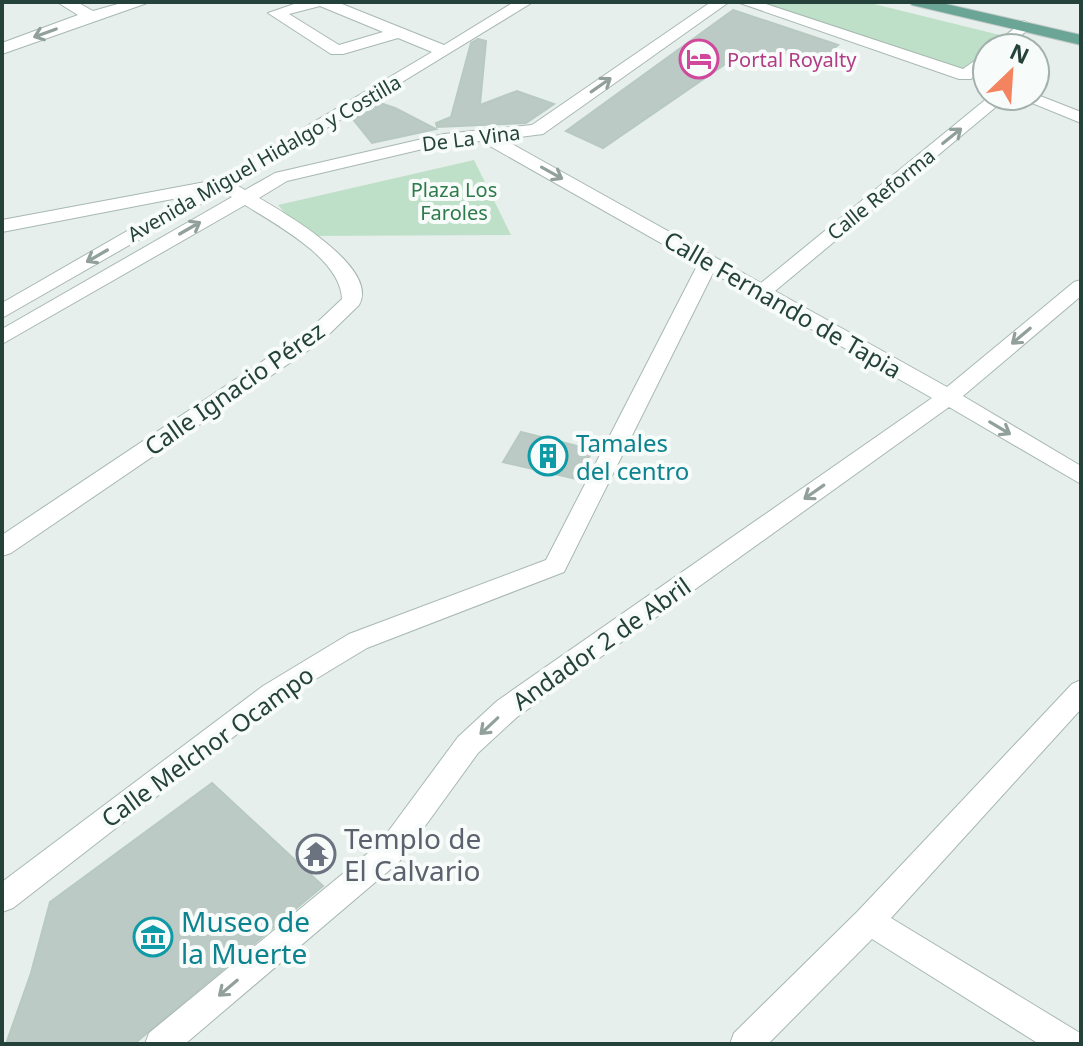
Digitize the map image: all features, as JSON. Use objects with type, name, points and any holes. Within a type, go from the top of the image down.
[{"type":"main road","points":[[917,2],[1081,40]]},
{"type":"street","points":[[65,2],[91,16]]},
{"type":"street","points":[[2,49],[91,16],[142,2]]},
{"type":"street","points":[[400,32],[337,51],[276,13],[321,2],[400,32],[445,51]]},
{"type":"street","name":"Avenida Miguel Hidalgo y Costilla","points":[[2,312],[325,124],[525,2]]},
{"type":"street","name":"De La Vina","points":[[281,177],[444,139],[537,130],[721,2]]},
{"type":"street","points":[[745,2],[965,75],[971,70]]},
{"type":"street","points":[[1017,32],[1024,26]]},
{"type":"street","points":[[1051,106],[1081,118]]},
{"type":"street","name":"Calle Reforma","points":[[762,292],[981,112]]},
{"type":"street","points":[[325,124],[324,135],[331,144],[345,152],[363,156]]},
{"type":"street","name":"Calle Fernando de Tapia","points":[[484,135],[948,397],[1081,476]]},
{"type":"street","name":"Avenida Miguel Hidalgo y Costilla","points":[[2,338],[281,177]]},
{"type":"street","points":[[2,226],[222,184]]},
{"type":"street","name":"Calle Ignacio Pérez","points":[[2,547],[315,336],[352,301],[350,283],[334,263],[288,223],[222,184]]},
{"type":"street","name":"Calle Melchor Ocampo","points":[[2,899],[272,693],[358,641],[555,566],[709,261]]},
{"type":"street","name":"Andador 2 de Abril","points":[[161,1044],[389,853],[468,745],[507,709],[948,397],[1081,286]]},
{"type":"street","points":[[746,1044],[869,921],[1081,691]]},
{"type":"street","points":[[869,921],[1068,1044]]},
{"type":"green space","points":[[750,2],[866,2],[988,32],[971,32],[971,66],[966,70]]},
{"type":"green space","name":"Plaza Los Faroles","points":[[474,160],[511,235],[305,236],[278,205]]},
{"type":"building","name":"Portal Royalty","points":[[733,10],[838,45],[816,64],[783,52],[769,66],[740,54],[603,148],[566,131]]},
{"type":"building","points":[[478,39],[486,41],[480,105],[517,91],[554,104],[526,123],[437,127],[436,123],[451,117],[471,43]]},
{"type":"building","points":[[377,102],[436,129],[372,143],[352,118]]},
{"type":"building","name":"Tamales del centro","points":[[521,432],[593,450],[577,479],[503,462]]},
{"type":"building","name":"Museo de la Muerte","points":[[212,783],[323,886],[134,1044],[6,1044],[31,973],[50,902]]},
{"type":"place","name":"Portal Royalty","points":[[699,59]]},
{"type":"place","name":"Tamales del centro","points":[[548,456]]},
{"type":"place","name":"Templo de El Calvario","points":[[316,854]]},
{"type":"place","name":"Museo de la Muerte","points":[[153,937]]}]
